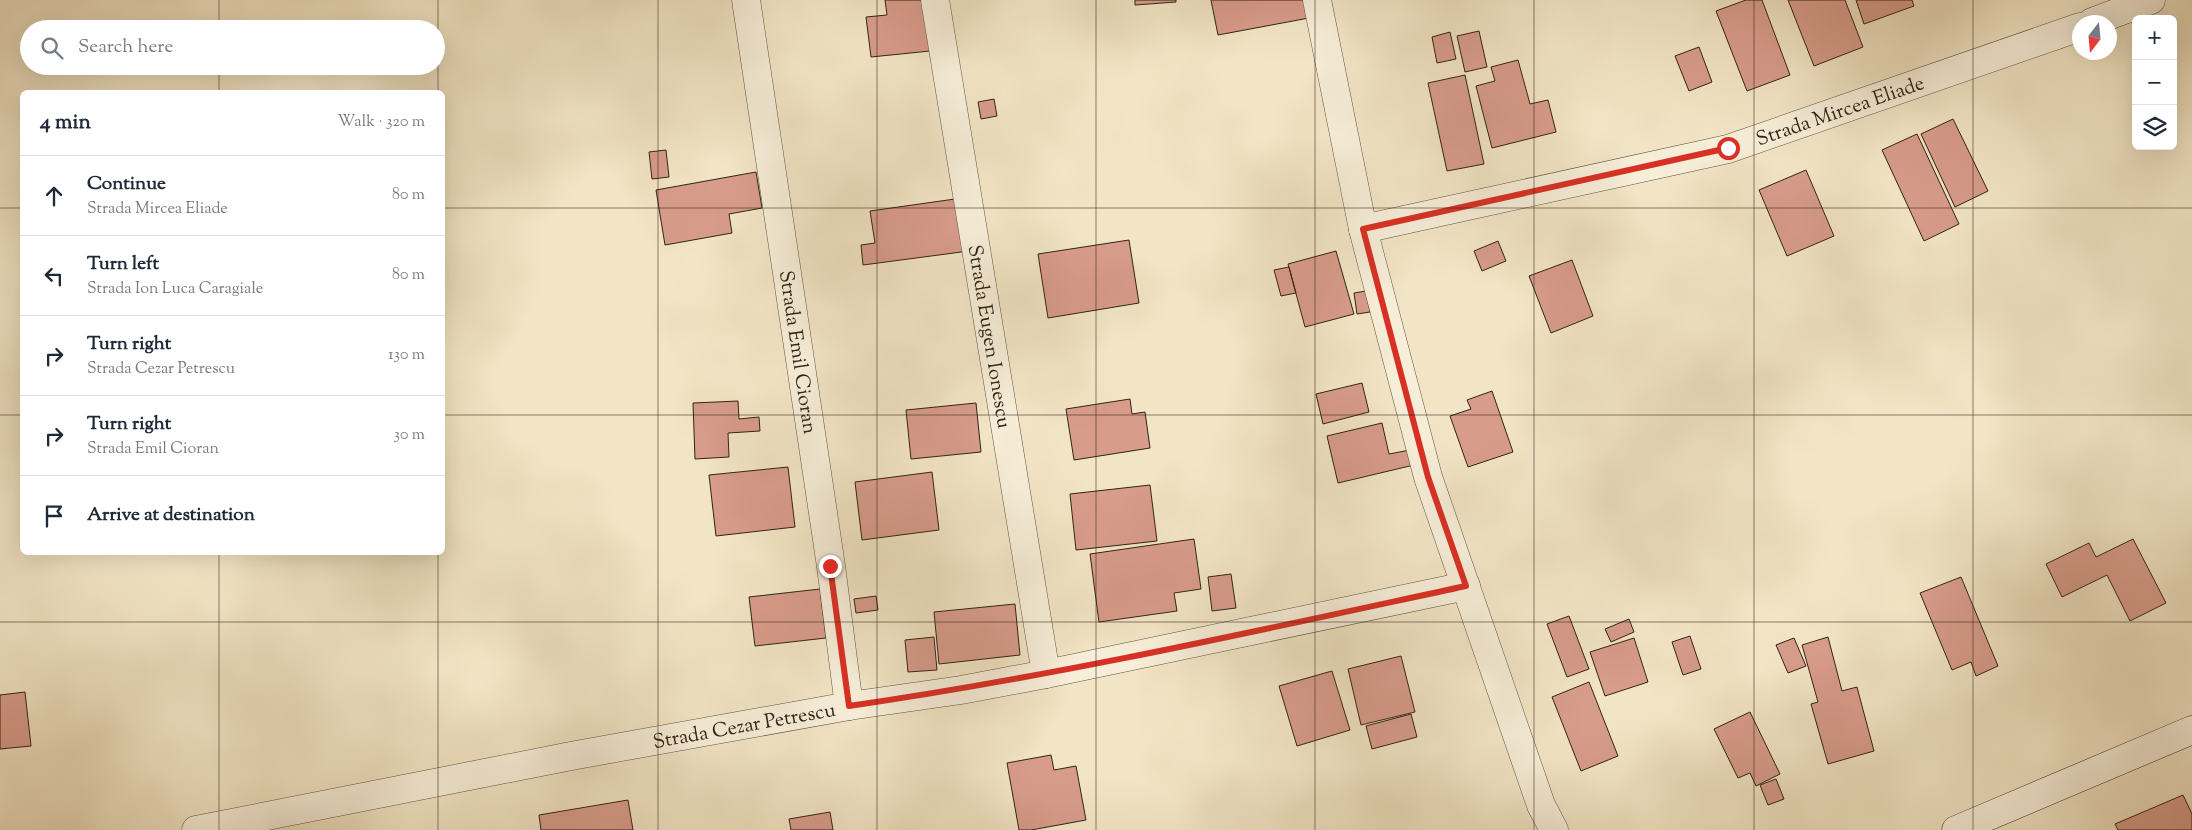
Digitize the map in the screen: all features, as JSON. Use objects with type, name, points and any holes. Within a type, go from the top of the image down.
[{"type":"street","name":"Strada Emil Cioran","points":[[746,0],[849,706]]},
{"type":"street","name":"Strada Eugen Ionescu","points":[[935,0],[1046,674]]},
{"type":"street","points":[[1317,0],[1363,229],[1428,477],[1541,805],[1554,830]]},
{"type":"street","points":[[2111,15],[2151,0]]},
{"type":"street","name":"Strada Mircea Eliade","points":[[1363,229],[1728,148],[2072,30]]},
{"type":"street","name":"Strada Cezar Petrescu","points":[[196,830],[571,756],[849,706],[961,690],[1046,674],[1466,586]]},
{"type":"street","points":[[1956,830],[2192,730]]},
{"type":"building","points":[[885,0],[924,0],[930,51],[871,57],[866,17],[887,15]]},
{"type":"building","points":[[1135,0],[1176,0],[1176,2],[1135,5]]},
{"type":"building","points":[[1211,0],[1305,0],[1309,18],[1218,35]]},
{"type":"building","points":[[1746,0],[1762,0],[1790,75],[1747,91],[1716,11]]},
{"type":"building","points":[[1788,0],[1845,0],[1863,47],[1814,66]]},
{"type":"building","points":[[1856,0],[1912,0],[1914,6],[1864,24]]},
{"type":"building","points":[[1479,31],[1487,67],[1465,72],[1457,36]]},
{"type":"building","points":[[1450,32],[1456,59],[1437,63],[1432,37]]},
{"type":"building","points":[[1699,47],[1712,82],[1689,91],[1675,56]]},
{"type":"building","points":[[1518,60],[1530,104],[1548,100],[1556,132],[1492,148],[1476,86],[1495,81],[1491,67]]},
{"type":"building","points":[[1465,75],[1484,164],[1447,171],[1428,83]]},
{"type":"building","points":[[994,99],[997,116],[981,119],[978,102]]},
{"type":"building","points":[[1953,119],[1988,191],[1955,207],[1921,134]]},
{"type":"building","points":[[1917,134],[1959,224],[1924,241],[1882,150]]},
{"type":"building","points":[[666,150],[669,177],[652,179],[649,152]]},
{"type":"building","points":[[1806,170],[1834,236],[1787,256],[1759,190]]},
{"type":"building","points":[[756,172],[762,208],[729,214],[732,233],[665,245],[656,190]]},
{"type":"building","points":[[962,198],[969,251],[863,265],[861,245],[875,243],[870,211]]},
{"type":"building","points":[[1129,240],[1139,303],[1048,318],[1038,254]]},
{"type":"building","points":[[1498,241],[1506,261],[1482,271],[1474,251]]},
{"type":"building","points":[[1336,251],[1354,314],[1305,327],[1288,264]]},
{"type":"building","points":[[1572,260],[1593,316],[1551,333],[1529,276]]},
{"type":"building","points":[[1289,267],[1296,293],[1281,296],[1274,270]]},
{"type":"building","points":[[1366,291],[1370,312],[1357,314],[1354,293]]},
{"type":"building","points":[[1362,383],[1369,412],[1323,424],[1316,394]]},
{"type":"building","points":[[1492,391],[1513,452],[1468,467],[1450,416],[1471,409],[1467,400]]},
{"type":"building","points":[[1130,399],[1132,414],[1145,412],[1150,448],[1074,460],[1066,409]]},
{"type":"building","points":[[738,401],[739,419],[759,417],[760,431],[728,433],[729,457],[695,459],[693,403]]},
{"type":"building","points":[[976,403],[981,452],[911,459],[906,410]]},
{"type":"building","points":[[1382,423],[1389,454],[1410,450],[1414,465],[1338,483],[1327,436]]},
{"type":"building","points":[[788,467],[795,527],[716,536],[709,475]]},
{"type":"building","points":[[932,472],[939,530],[862,540],[855,482]]},
{"type":"building","points":[[1150,485],[1157,541],[1076,550],[1070,494]]},
{"type":"building","points":[[1194,539],[1201,589],[1174,593],[1177,611],[1099,622],[1090,554]]},
{"type":"building","points":[[2133,539],[2166,603],[2130,621],[2107,575],[2062,597],[2046,564],[2089,543],[2096,557]]},
{"type":"building","points":[[1231,574],[1236,608],[1212,611],[1208,577]]},
{"type":"building","points":[[1961,577],[1998,666],[1976,676],[1971,662],[1952,670],[1920,593]]},
{"type":"building","points":[[820,589],[826,638],[755,646],[749,597]]},
{"type":"building","points":[[876,596],[878,610],[856,613],[854,599]]},
{"type":"building","points":[[1015,604],[1020,655],[939,664],[934,612]]},
{"type":"building","points":[[1569,616],[1589,669],[1567,677],[1547,624]]},
{"type":"building","points":[[1629,619],[1634,632],[1611,642],[1605,629]]},
{"type":"building","points":[[1690,636],[1701,669],[1683,675],[1672,642]]},
{"type":"building","points":[[934,637],[937,670],[908,672],[905,640]]},
{"type":"building","points":[[1828,637],[1842,691],[1857,687],[1874,751],[1828,764],[1811,704],[1818,702],[1802,645]]},
{"type":"building","points":[[1634,638],[1648,682],[1605,696],[1590,652]]},
{"type":"building","points":[[1794,638],[1806,666],[1788,673],[1776,645]]},
{"type":"building","points":[[1401,656],[1415,712],[1361,725],[1348,669]]},
{"type":"building","points":[[1332,671],[1350,730],[1297,746],[1279,686]]},
{"type":"building","points":[[1589,682],[1618,756],[1581,771],[1552,697]]},
{"type":"building","points":[[25,692],[31,746],[0,749],[0,695]]},
{"type":"building","points":[[1750,712],[1780,774],[1756,786],[1750,773],[1738,778],[1714,729]]},
{"type":"building","points":[[1411,714],[1417,737],[1372,749],[1366,726]]},
{"type":"building","points":[[1051,755],[1054,770],[1076,766],[1086,820],[1031,830],[1019,830],[1007,763]]},
{"type":"building","points":[[1776,779],[1784,799],[1768,805],[1760,785]]},
{"type":"building","points":[[2183,795],[2192,814],[2192,830],[2118,830],[2115,824]]},
{"type":"building","points":[[628,800],[633,830],[541,830],[539,815]]},
{"type":"building","points":[[830,812],[833,830],[791,830],[789,819]]},
{"type":"route","points":[[830,566],[849,706],[961,690],[1046,674],[1466,586],[1428,477],[1363,229],[1728,148]]}]
